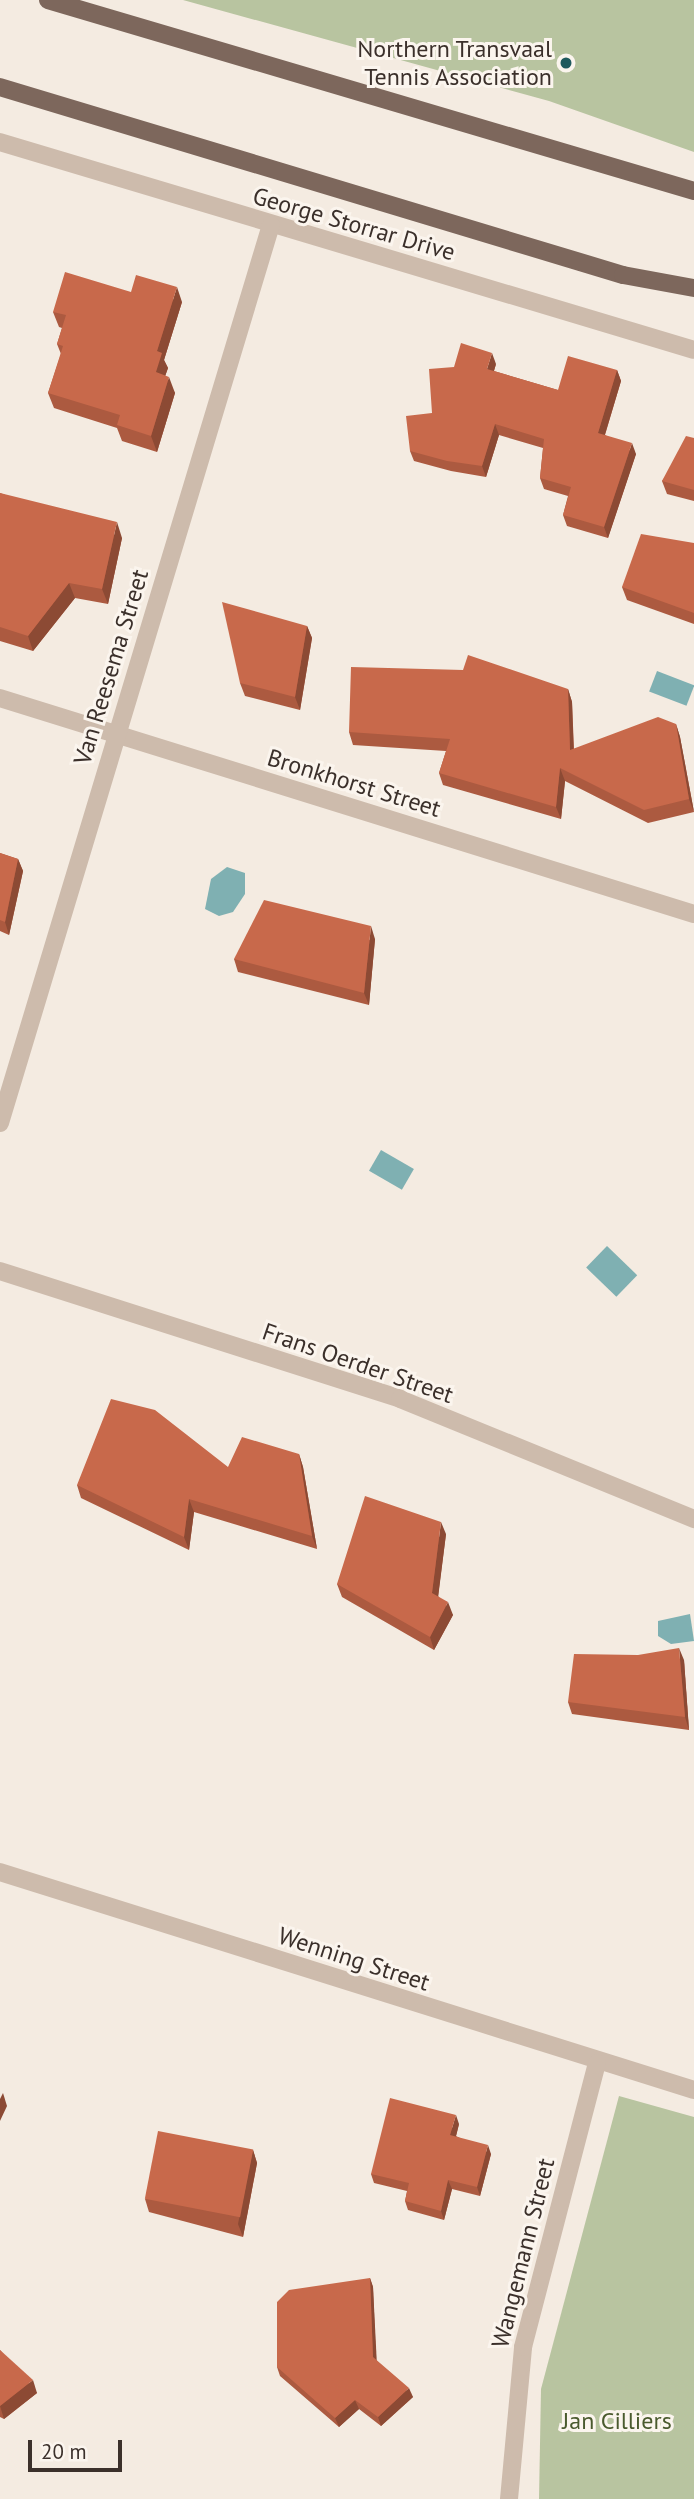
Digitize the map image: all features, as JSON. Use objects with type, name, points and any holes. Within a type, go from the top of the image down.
[{"type":"main road","points":[[48,0],[694,191]]},
{"type":"main road","name":"George Storrar Drive","points":[[0,88],[584,264],[694,288]]},
{"type":"street","name":"George Storrar Drive","points":[[0,142],[694,350]]},
{"type":"street","name":"Van Reesema Street","points":[[0,1122],[271,225]]},
{"type":"street","name":"Bronkhorst Street","points":[[0,698],[694,914]]},
{"type":"street","name":"Frans Oerder Street","points":[[0,1271],[400,1399],[694,1519]]},
{"type":"street","name":"Wenning Street","points":[[0,1872],[597,2063],[694,2090]]},
{"type":"street","name":"Wangemann Street","points":[[509,2499],[523,2347],[597,2063]]},
{"type":"green space","name":"Northern Transvaal Tennis Association","points":[[183,0],[694,0],[694,152],[549,101]]},
{"type":"green space","name":"Jan Cilliers","points":[[619,2096],[694,2117],[694,2499],[539,2499],[541,2389]]},
{"type":"water","points":[[657,671],[694,685],[686,706],[649,692]]},
{"type":"water","points":[[227,867],[245,873],[245,894],[233,912],[219,916],[205,909],[211,879]]},
{"type":"water","points":[[381,1150],[414,1169],[402,1190],[369,1171]]},
{"type":"water","points":[[607,1246],[637,1275],[616,1297],[586,1268]]},
{"type":"water","points":[[690,1614],[694,1641],[671,1644],[658,1636],[658,1621]]},
{"type":"building","points":[[65,272],[131,292],[136,275],[177,287],[157,351],[162,353],[156,372],[169,377],[151,436],[117,425],[120,415],[48,393],[63,346],[57,344],[66,315],[53,312]]},
{"type":"building","points":[[461,343],[492,353],[487,369],[558,390],[568,356],[617,370],[598,433],[632,443],[604,527],[563,515],[571,487],[540,478],[544,439],[495,424],[482,466],[447,461],[410,451],[406,416],[432,413],[429,369],[454,367]]},
{"type":"building","points":[[686,436],[694,438],[694,490],[662,481]]},
{"type":"building","points":[[0,493],[117,522],[102,589],[69,583],[28,636],[0,627]]},
{"type":"building","points":[[641,534],[694,543],[694,613],[622,587]]},
{"type":"building","points":[[222,602],[307,626],[295,697],[240,683]]},
{"type":"building","points":[[468,655],[568,689],[570,750],[658,717],[676,724],[689,799],[644,810],[560,768],[556,807],[439,773],[450,739],[349,732],[351,667],[463,670]]},
{"type":"building","points":[[0,853],[18,859],[5,922],[0,920]]},
{"type":"building","points":[[264,900],[371,926],[364,993],[234,959]]},
{"type":"building","points":[[111,1399],[155,1410],[228,1467],[242,1437],[299,1454],[312,1536],[189,1499],[184,1537],[77,1485]]},
{"type":"building","points":[[365,1496],[441,1522],[432,1593],[448,1602],[430,1637],[337,1584]]},
{"type":"building","points":[[679,1648],[685,1717],[568,1702],[574,1654],[638,1655]]},
{"type":"building","points":[[390,2098],[456,2115],[450,2135],[488,2145],[477,2187],[448,2180],[441,2211],[405,2201],[409,2183],[371,2174]]},
{"type":"building","points":[[158,2131],[253,2150],[240,2217],[145,2199]]},
{"type":"building","points":[[370,2278],[373,2357],[409,2388],[378,2417],[355,2400],[335,2418],[277,2367],[277,2302],[289,2290]]},
{"type":"building","points":[[0,2350],[33,2380],[0,2406]]},
{"type":"place","name":"Northern Transvaal Tennis Association","points":[[566,63]]}]
